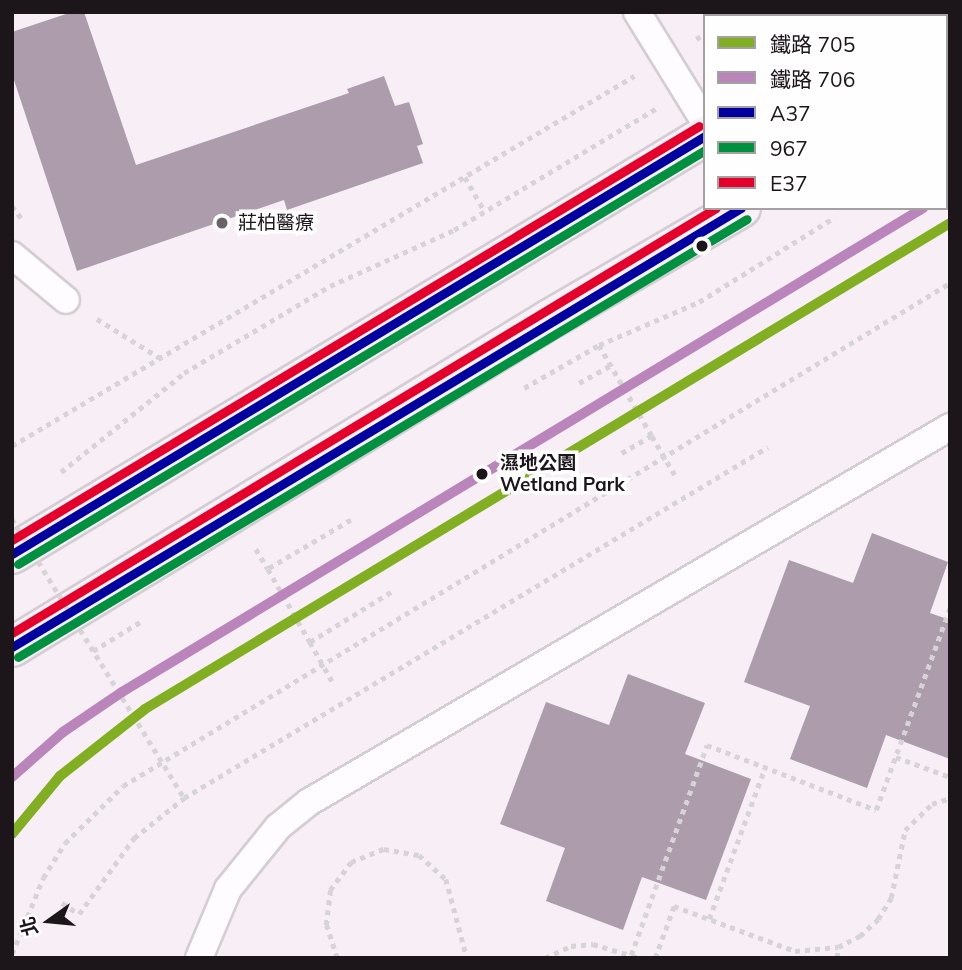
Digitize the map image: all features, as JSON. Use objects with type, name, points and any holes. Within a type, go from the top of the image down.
[{"type":"main road","points":[[12,554],[703,137]]},
{"type":"main road","points":[[12,647],[550,319],[738,210]]},
{"type":"lane","points":[[637,12],[703,118]]},
{"type":"lane","points":[[12,255],[66,300]]},
{"type":"lane","points":[[199,958],[228,889],[269,837],[309,802],[950,427]]},
{"type":"path","points":[[12,446],[703,35]]},
{"type":"path","points":[[49,481],[184,373],[330,286],[454,230],[686,90]]},
{"type":"path","points":[[465,177],[485,211]]},
{"type":"path","points":[[515,394],[599,345],[699,302],[835,217]]},
{"type":"path","points":[[12,954],[43,878],[93,813],[157,764],[950,283]]},
{"type":"path","points":[[599,345],[675,475]]},
{"type":"path","points":[[579,383],[611,365]]},
{"type":"path","points":[[621,454],[652,436]]},
{"type":"path","points":[[62,903],[79,914],[134,838],[184,797],[768,447]]},
{"type":"path","points":[[12,519],[184,797]]},
{"type":"path","points":[[268,569],[351,520]]},
{"type":"path","points":[[244,554],[266,538]]},
{"type":"path","points":[[254,545],[332,681]]},
{"type":"path","points":[[310,642],[394,590]]},
{"type":"path","points":[[631,955],[707,745],[876,810],[950,608]]},
{"type":"path","points":[[896,757],[950,777]]},
{"type":"path","points":[[709,919],[765,768]]},
{"type":"path","points":[[655,958],[674,906],[795,951],[838,947],[878,919],[891,898],[899,848],[911,823],[932,804],[950,798]]},
{"type":"path","points":[[337,958],[326,925],[330,890],[351,862],[384,849],[419,855],[446,879],[467,958]]},
{"type":"path","points":[[545,958],[571,946],[593,944],[639,958]]},
{"type":"path","points":[[837,958],[838,947]]},
{"type":"building","points":[[72,12],[84,12],[136,165],[349,93],[347,89],[384,76],[395,106],[409,102],[423,144],[417,146],[423,163],[287,210],[284,200],[77,271],[12,74],[12,32]]},
{"type":"building","points":[[872,533],[948,562],[930,613],[950,620],[950,759],[886,735],[867,788],[790,759],[810,706],[744,682],[789,560],[853,583]]},
{"type":"building","points":[[628,674],[705,703],[685,754],[751,779],[706,900],[642,877],[623,930],[546,901],[565,848],[500,824],[546,702],[609,725]]},
{"type":"rail line","name":"706","points":[[12,777],[63,732],[122,692],[920,210]]},
{"type":"rail line","name":"705","points":[[12,834],[60,776],[145,709],[950,223]]},
{"type":"transit line","name":"E37","points":[[12,540],[699,126]]},
{"type":"transit line","name":"A37","points":[[12,554],[703,137]]},
{"type":"transit line","name":"967","points":[[18,564],[703,151]]},
{"type":"transit line","name":"E37","points":[[12,633],[713,210]]},
{"type":"transit line","name":"A37","points":[[12,647],[738,210]]},
{"type":"transit line","name":"967","points":[[18,657],[747,219]]},
{"type":"place","name":"莊柏醫療","points":[[222,223]]},
{"type":"place","name":"濕地公園 Wetland Park","points":[[482,474]]}]
